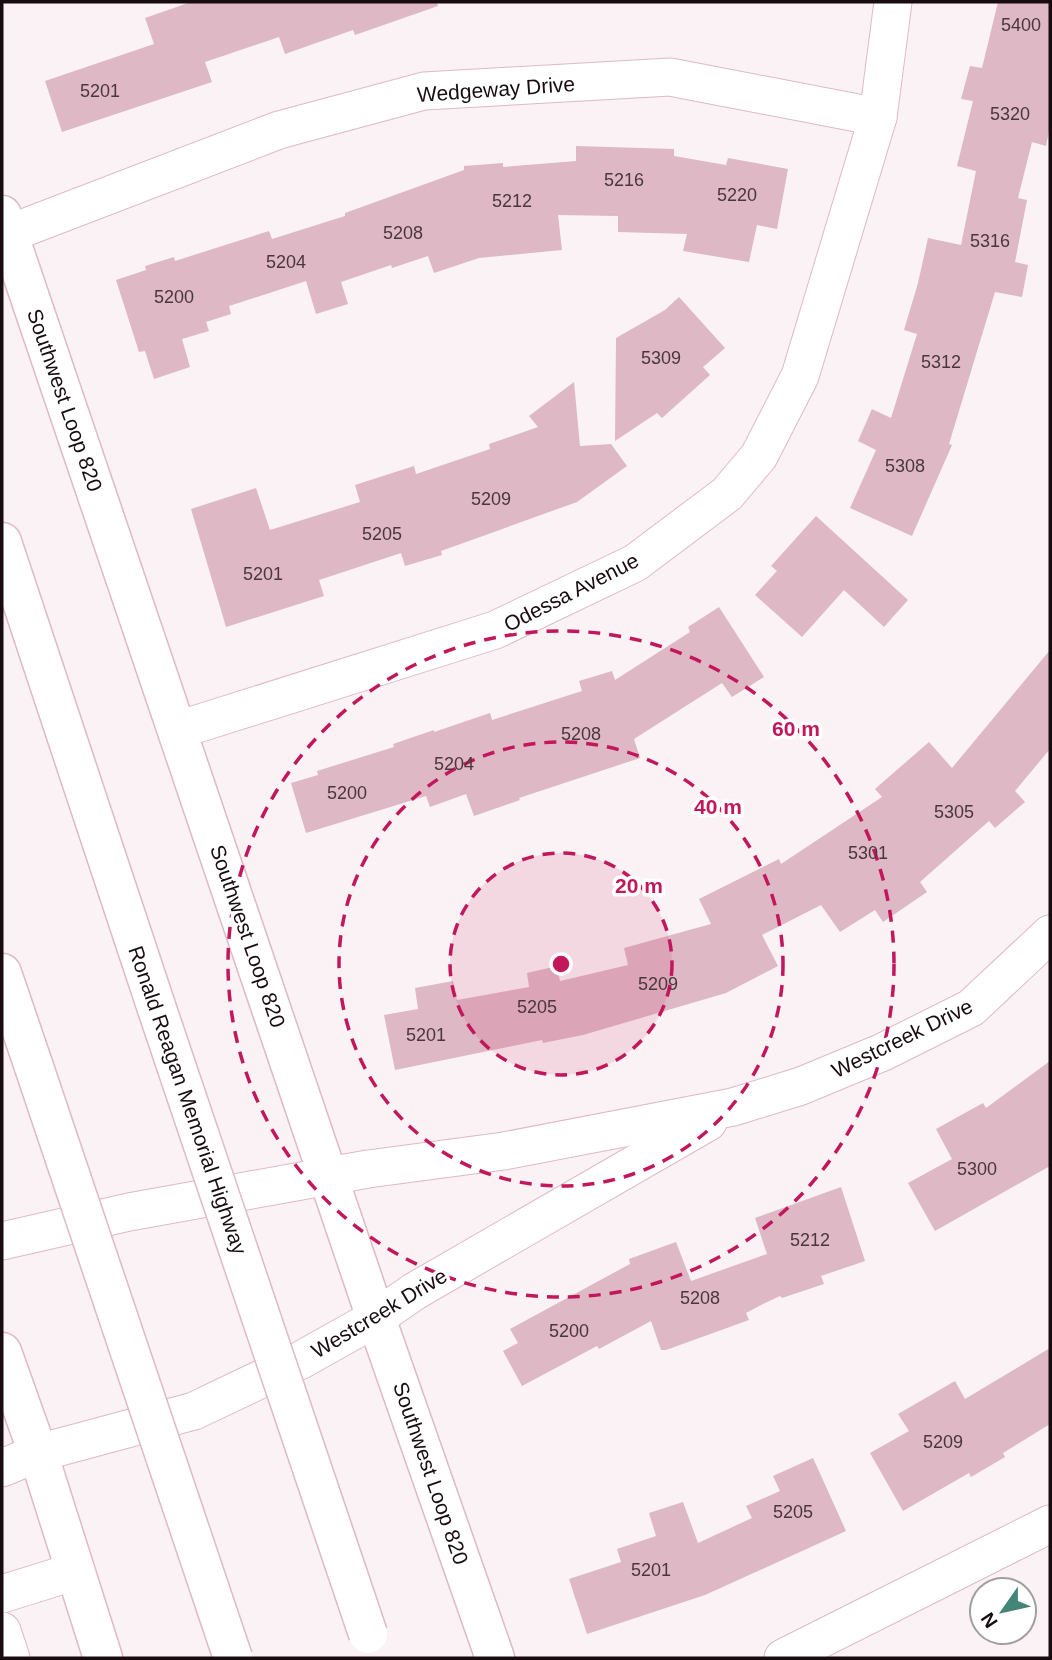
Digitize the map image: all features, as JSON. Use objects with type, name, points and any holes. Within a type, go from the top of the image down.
[{"type":"main road","name":"Southwest Loop 820","points":[[5,224],[376,1318],[495,1658]]},
{"type":"main road","name":"Ronald Reagan Memorial Highway","points":[[2,542],[372,1646]]},
{"type":"main road","points":[[2,973],[233,1658]]},
{"type":"main road","points":[[2,1352],[103,1658]]},
{"type":"street","name":"Odessa Avenue","points":[[178,730],[495,630],[635,563],[727,494],[759,456],[800,376],[878,117],[893,2]]},
{"type":"street","name":"Wedgeway Drive","points":[[5,224],[279,130],[424,91],[670,77],[878,117]]},
{"type":"street","name":"Westcreek Drive","points":[[2,1241],[129,1212],[329,1176],[504,1151],[733,1107],[813,1082],[884,1052],[971,1007],[1050,934]]},
{"type":"street","name":"Westcreek Drive","points":[[2,1468],[37,1453],[194,1411],[301,1360],[733,1107]]},
{"type":"street","points":[[783,1658],[1050,1524]]},
{"type":"street","points":[[2,1594],[76,1571]]},
{"type":"street","points":[[2,1631],[11,1658]]},
{"type":"building","points":[[191,2],[437,2],[438,6],[355,35],[353,30],[285,54],[279,37],[205,62],[212,82],[62,132],[45,81],[154,44],[145,18]]},
{"type":"building","points":[[998,2],[1050,2],[1050,126],[1046,146],[1032,142],[1018,198],[1027,200],[1015,262],[1028,265],[1022,297],[995,292],[949,444],[952,445],[912,536],[850,508],[876,450],[858,441],[872,409],[891,418],[917,334],[904,330],[928,238],[961,245],[976,171],[957,166],[973,101],[961,99],[970,66],[982,68]]},
{"type":"building","points":[[576,146],[674,149],[674,156],[726,165],[728,158],[788,169],[777,229],[757,225],[749,262],[683,251],[687,234],[618,232],[618,216],[558,215],[562,250],[479,258],[434,273],[428,256],[392,268],[391,265],[341,282],[348,304],[316,314],[306,281],[229,306],[231,314],[206,322],[209,331],[182,339],[190,367],[154,379],[145,351],[139,352],[116,280],[146,270],[145,266],[174,257],[175,261],[269,231],[272,239],[345,216],[345,213],[464,170],[464,166],[503,163],[503,167],[576,161]]},
{"type":"building","points":[[679,297],[725,348],[703,367],[710,375],[662,418],[657,413],[615,441],[616,338],[665,310]]},
{"type":"building","points":[[574,382],[580,446],[611,444],[627,466],[577,502],[441,551],[442,555],[405,566],[401,553],[319,580],[324,596],[226,627],[191,509],[256,488],[270,530],[360,502],[355,485],[414,466],[416,474],[490,449],[489,444],[538,427],[529,416]]},
{"type":"building","points":[[816,516],[908,600],[884,627],[844,590],[802,637],[755,595],[777,571],[771,566]]},
{"type":"building","points":[[719,607],[764,677],[732,697],[722,683],[634,739],[640,758],[519,798],[520,800],[474,816],[466,794],[430,807],[426,796],[306,833],[291,783],[318,775],[317,771],[394,747],[393,744],[434,730],[490,713],[492,720],[582,691],[579,681],[612,671],[615,680],[690,632],[688,627]]},
{"type":"building","points":[[1050,650],[1050,749],[1015,791],[1025,802],[995,828],[989,821],[920,882],[927,892],[883,922],[875,910],[840,932],[821,905],[762,935],[778,966],[726,993],[583,1035],[543,1043],[542,1040],[395,1070],[384,1015],[418,1009],[415,988],[453,981],[457,1000],[529,987],[527,973],[557,966],[560,981],[628,965],[624,948],[711,924],[699,899],[779,859],[781,864],[882,797],[875,789],[929,742],[952,768]]},
{"type":"building","points":[[1050,1061],[1050,1166],[935,1231],[908,1183],[952,1159],[936,1129],[983,1103],[986,1108]]},
{"type":"building","points":[[841,1187],[865,1261],[821,1276],[824,1284],[782,1298],[780,1296],[761,1305],[746,1313],[749,1320],[666,1350],[661,1350],[651,1321],[522,1386],[503,1351],[518,1343],[510,1329],[630,1264],[629,1259],[676,1242],[691,1281],[767,1254],[755,1218]]},
{"type":"building","points":[[1050,1348],[1050,1424],[1003,1453],[1005,1457],[971,1477],[969,1473],[903,1511],[870,1453],[909,1431],[898,1414],[955,1381],[965,1399]]},
{"type":"building","points":[[813,1458],[846,1531],[705,1595],[587,1634],[569,1579],[621,1562],[617,1549],[656,1536],[649,1513],[683,1502],[698,1543],[752,1518],[746,1506],[780,1491],[773,1476]]}]
